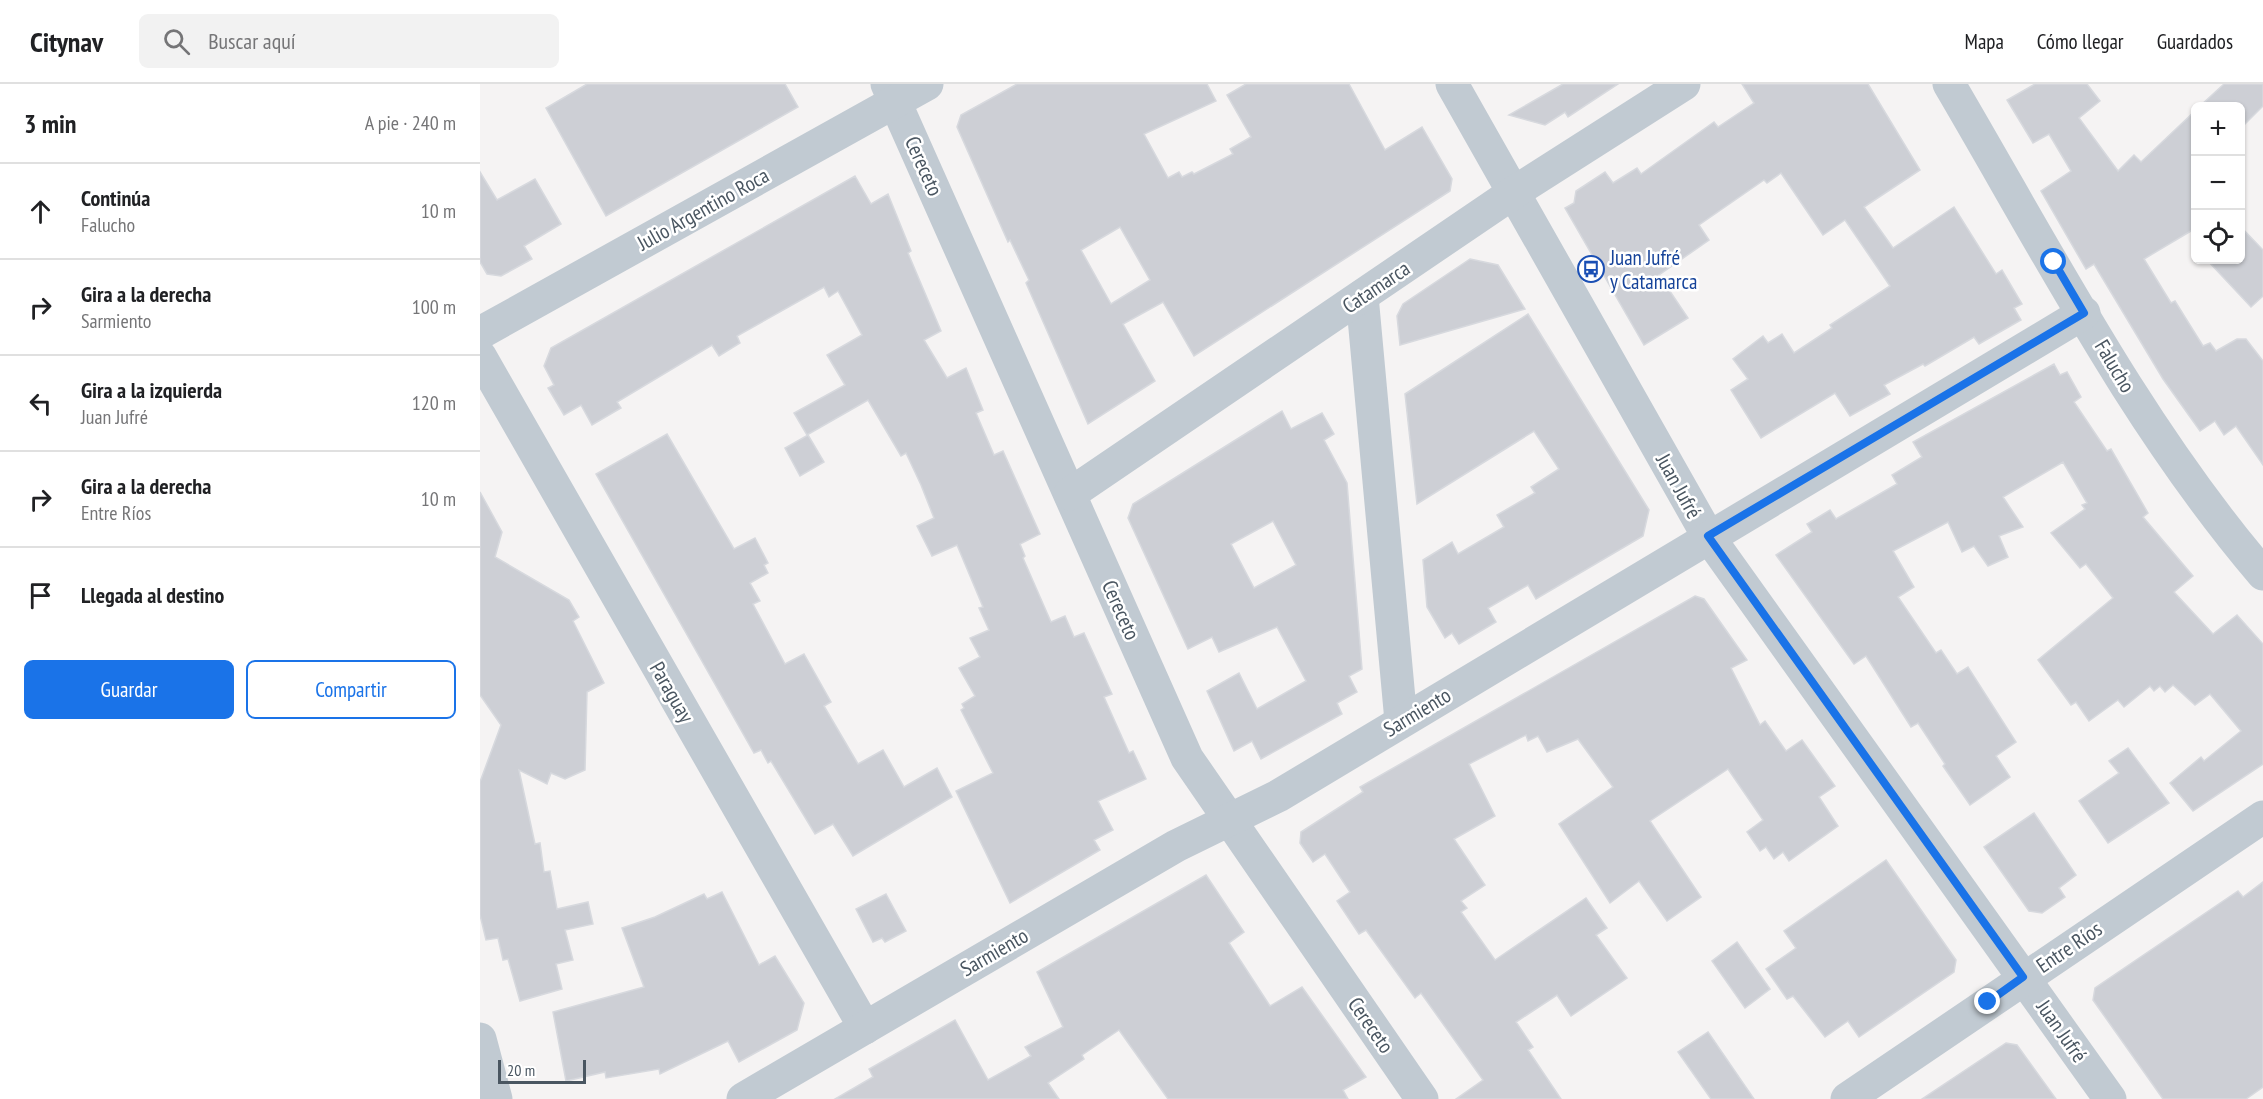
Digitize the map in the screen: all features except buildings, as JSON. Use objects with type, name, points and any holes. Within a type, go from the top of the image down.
[{"type":"street","name":"Julio Argentino Roca","points":[[480,333],[891,93],[927,84]]},
{"type":"street","name":"Juan Jufré","points":[[1452,84],[1708,536],[2110,1099]]},
{"type":"street","name":"Catamarca","points":[[1070,494],[1513,193],[1684,84]]},
{"type":"street","name":"Falucho","points":[[1949,84],[2154,431],[2225,530],[2263,574]]},
{"type":"street","name":"Cereceto","points":[[891,93],[1187,758],[1422,1099]]},
{"type":"street","points":[[1362,296],[1401,722]]},
{"type":"street","name":"Sarmiento","points":[[743,1099],[1176,846],[1278,796],[1708,536],[2084,313]]},
{"type":"street","name":"Paraguay","points":[[480,356],[864,1028]]},
{"type":"street","name":"Entre Ríos","points":[[1847,1099],[2023,977],[2263,817]]},
{"type":"street","points":[[480,1039],[496,1099]]},
{"type":"place","name":"Juan Jufré y Catamarca","points":[[1591,269]]},
{"type":"route","points":[[1988,1002],[2023,977],[1708,536],[2084,313],[2054,262]]}]
